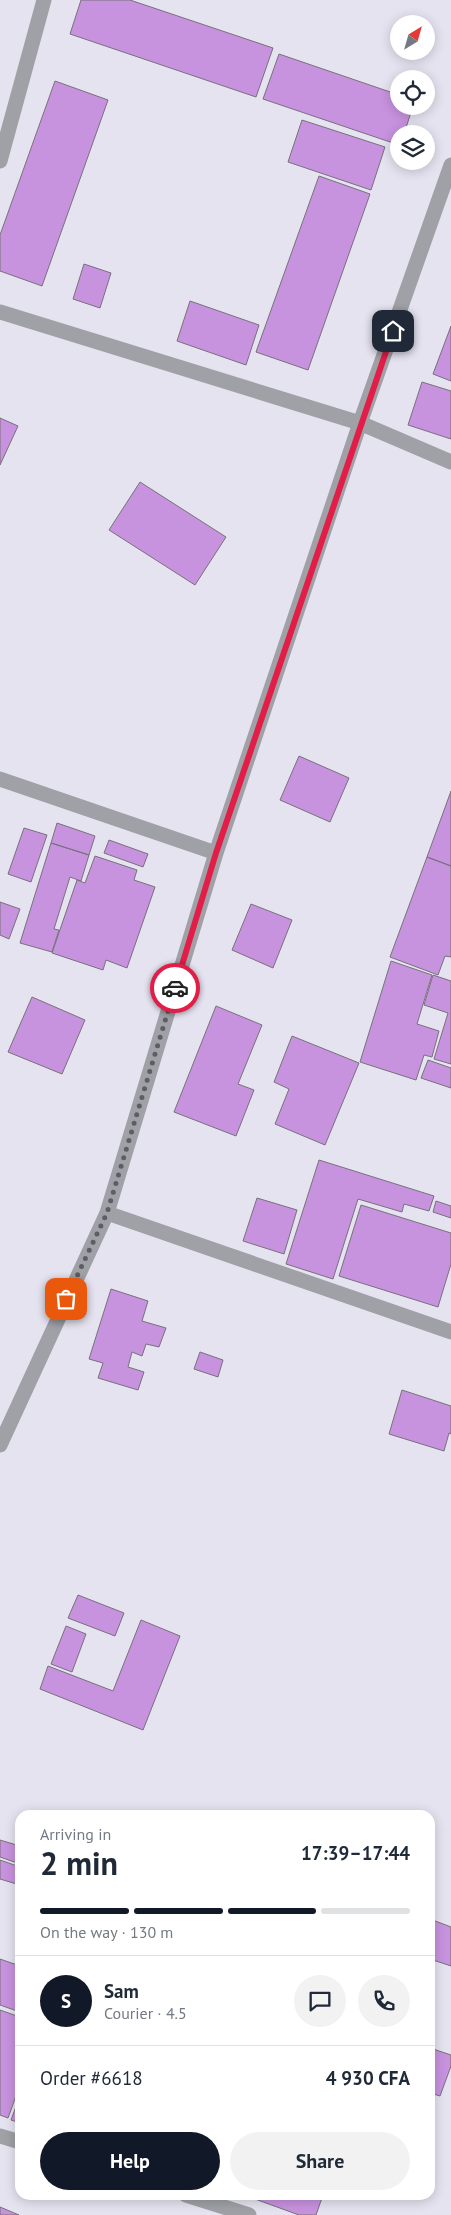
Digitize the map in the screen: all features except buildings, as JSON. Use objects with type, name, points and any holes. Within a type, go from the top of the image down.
[{"type":"street","points":[[0,160],[44,0]]},
{"type":"street","points":[[0,1445],[107,1213],[216,853],[360,423],[451,165]]},
{"type":"street","points":[[0,312],[360,423],[451,462]]},
{"type":"street","points":[[0,780],[216,853]]},
{"type":"street","points":[[107,1213],[451,1332]]},
{"type":"street","points":[[0,2136],[15,2140]]},
{"type":"street","points":[[202,2200],[249,2215]]},
{"type":"way so far","points":[[66,1299],[107,1213],[175,988]]},
{"type":"route","points":[[175,988],[216,853],[354,441],[393,331]]}]
